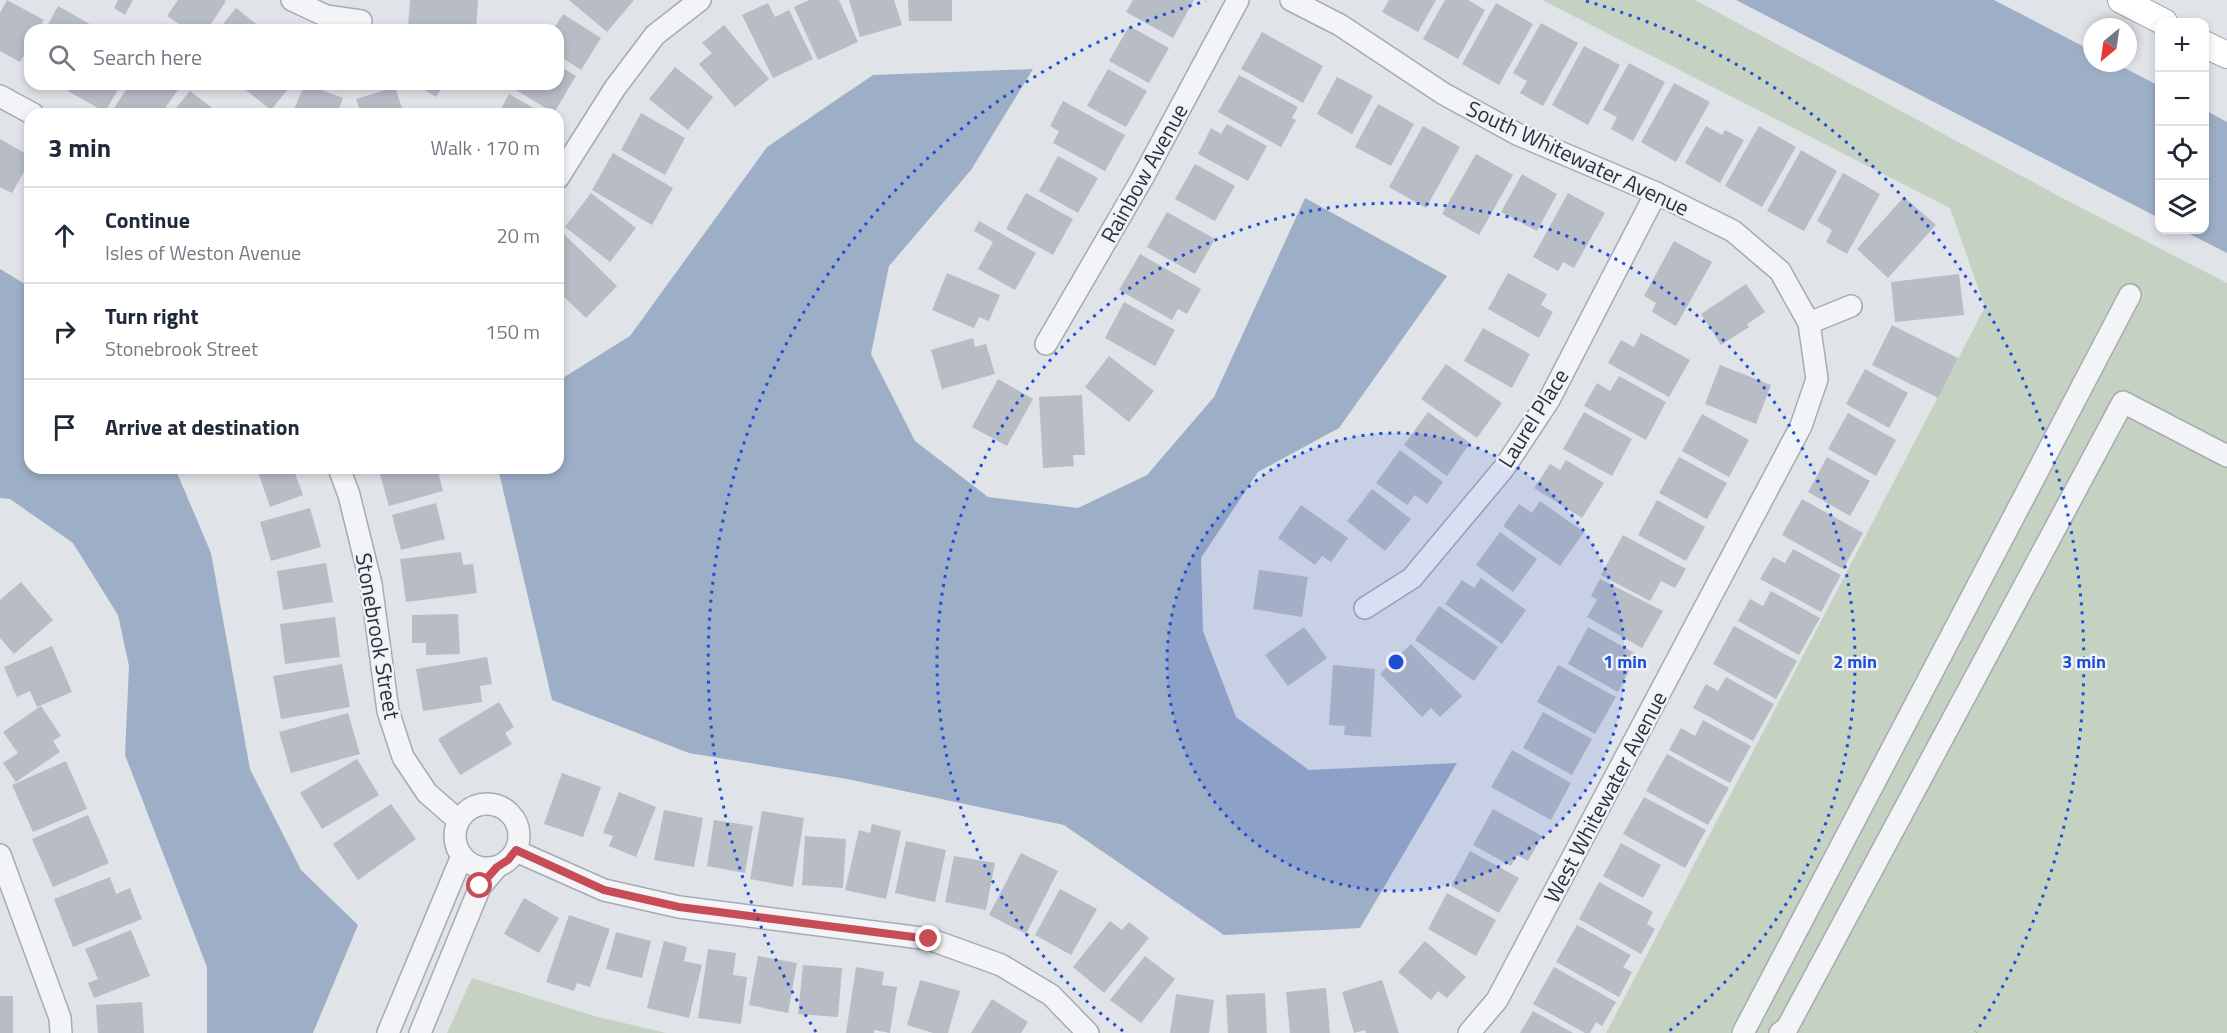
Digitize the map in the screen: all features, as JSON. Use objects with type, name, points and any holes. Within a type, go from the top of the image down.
[{"type":"main road","points":[[2121,0],[2156,18]]},
{"type":"main road","points":[[2209,46],[2227,55]]},
{"type":"street","points":[[292,0],[326,16],[361,21]]},
{"type":"street","points":[[564,169],[615,88],[656,35],[700,0]]},
{"type":"street","name":"Rainbow Avenue","points":[[1046,344],[1143,178],[1238,0]]},
{"type":"street","name":"South Whitewater Avenue","points":[[1291,0],[1340,25],[1444,94],[1517,134],[1656,193],[1733,231],[1780,271],[1809,323]]},
{"type":"street","points":[[0,96],[24,109]]},
{"type":"street","name":"Laurel Place","points":[[1365,608],[1412,578],[1504,468],[1549,400],[1656,193]]},
{"type":"street","points":[[1743,1033],[2130,295]]},
{"type":"street","points":[[1809,323],[1851,306]]},
{"type":"street","name":"West Whitewater Avenue","points":[[1469,1033],[1497,1000],[1801,426],[1817,379],[1809,323]]},
{"type":"street","points":[[1780,1033],[1787,1028],[1793,1018],[2123,402],[2227,456]]},
{"type":"street","name":"Stonebrook Street","points":[[341,474],[350,495],[371,584],[388,711],[403,757],[427,793],[458,820]]},
{"type":"street","points":[[420,1033],[480,886],[497,867],[508,860],[516,850],[520,838],[518,826],[512,814],[490,803],[477,804],[458,820],[454,833],[456,846],[462,856],[472,864],[484,868],[497,867]]},
{"type":"street","points":[[516,850],[604,890],[679,907],[929,939],[1001,965],[1051,995],[1088,1033]]},
{"type":"street","points":[[0,855],[60,1018],[61,1033]]},
{"type":"street","points":[[388,1033],[462,856]]},
{"type":"green space","points":[[1542,0],[1695,0],[2068,201],[2227,283],[2227,1033],[1606,1033],[1985,307],[1950,208]]},
{"type":"green space","points":[[472,978],[594,1016],[666,1033],[447,1033]]},
{"type":"water","points":[[1736,0],[1994,0],[2083,46],[2083,72],[2132,72],[2155,84],[2155,216]]},
{"type":"water","points":[[1033,69],[971,170],[889,266],[871,354],[915,441],[988,497],[1078,508],[1147,475],[1214,397],[1305,198],[1447,276],[1339,428],[1258,472],[1201,558],[1203,631],[1236,717],[1309,770],[1457,763],[1360,928],[1224,935],[1064,825],[847,779],[689,753],[552,700],[499,474],[564,474],[564,377],[630,336],[767,147],[873,75]]},
{"type":"water","points":[[2209,112],[2227,122],[2227,253],[2190,234],[2209,234]]},
{"type":"water","points":[[0,269],[24,283],[24,474],[178,474],[211,553],[250,769],[301,870],[358,925],[313,1033],[207,1033],[207,967],[125,755],[129,666],[118,615],[73,543],[10,499],[0,498]]},
{"type":"building","points":[[7,0],[44,20],[42,24],[24,24],[24,55],[20,62],[0,51],[0,13]]},
{"type":"building","points":[[118,0],[133,0],[125,15],[114,8]]},
{"type":"building","points":[[178,0],[226,1],[211,24],[179,24],[167,16]]},
{"type":"building","points":[[410,0],[478,0],[476,24],[408,24]]},
{"type":"building","points":[[569,0],[634,0],[607,32]]},
{"type":"building","points":[[809,0],[839,0],[858,42],[818,60],[794,7]]},
{"type":"building","points":[[849,0],[894,0],[902,25],[860,37]]},
{"type":"building","points":[[908,0],[952,0],[952,21],[909,21]]},
{"type":"building","points":[[1133,0],[1194,0],[1173,38],[1126,12]]},
{"type":"building","points":[[1389,0],[1436,0],[1418,32],[1382,12]]},
{"type":"building","points":[[1445,0],[1468,0],[1485,10],[1458,59],[1423,39]]},
{"type":"building","points":[[768,3],[775,17],[789,10],[813,59],[773,78],[742,15]]},
{"type":"building","points":[[1496,3],[1533,24],[1499,85],[1462,64]]},
{"type":"building","points":[[58,6],[90,24],[48,24]]},
{"type":"building","points":[[236,8],[256,24],[223,24]]},
{"type":"building","points":[[563,14],[601,38],[581,70],[564,59],[564,24],[557,24]]},
{"type":"building","points":[[1541,23],[1578,43],[1543,106],[1520,93],[1527,81],[1513,73]]},
{"type":"building","points":[[724,25],[769,79],[735,107],[699,64],[712,53],[702,43]]},
{"type":"building","points":[[1129,26],[1169,48],[1149,83],[1109,61]]},
{"type":"building","points":[[1262,32],[1323,66],[1303,103],[1241,69]]},
{"type":"building","points":[[1584,46],[1620,65],[1588,125],[1552,105]]},
{"type":"building","points":[[1629,63],[1665,82],[1633,141],[1611,129],[1617,117],[1603,110]]},
{"type":"building","points":[[675,67],[713,97],[688,130],[649,99]]},
{"type":"building","points":[[564,69],[576,76],[557,108],[546,108],[516,90],[564,90]]},
{"type":"building","points":[[1108,69],[1147,91],[1126,127],[1087,106]]},
{"type":"building","points":[[1239,75],[1298,107],[1292,118],[1296,120],[1281,147],[1218,112]]},
{"type":"building","points":[[1337,77],[1373,96],[1352,134],[1317,114]]},
{"type":"building","points":[[1674,83],[1710,102],[1676,162],[1641,142]]},
{"type":"building","points":[[118,90],[107,108],[98,108],[68,91]]},
{"type":"building","points":[[126,90],[178,90],[165,108],[114,108]]},
{"type":"building","points":[[246,90],[287,90],[273,108],[268,108]]},
{"type":"building","points":[[302,90],[321,90],[343,98],[339,108],[295,108]]},
{"type":"building","points":[[385,90],[396,90],[402,108],[359,108],[356,99]]},
{"type":"building","points":[[425,90],[440,90],[436,97]]},
{"type":"building","points":[[190,91],[212,108],[176,108]]},
{"type":"building","points":[[509,94],[534,108],[501,108]]},
{"type":"building","points":[[1063,101],[1125,135],[1105,171],[1053,143],[1059,131],[1050,126]]},
{"type":"building","points":[[1378,104],[1414,124],[1391,166],[1355,147]]},
{"type":"building","points":[[641,113],[685,138],[665,175],[621,150]]},
{"type":"building","points":[[1227,124],[1267,146],[1248,181],[1198,154],[1211,128],[1221,134]]},
{"type":"building","points":[[1423,126],[1460,147],[1426,208],[1389,187]]},
{"type":"building","points":[[1706,126],[1722,135],[1725,130],[1744,140],[1720,183],[1685,163]]},
{"type":"building","points":[[1759,126],[1796,147],[1762,207],[1725,186]]},
{"type":"building","points":[[0,139],[24,153],[24,172],[12,193],[0,187]]},
{"type":"building","points":[[1801,150],[1837,171],[1804,231],[1767,211]]},
{"type":"building","points":[[613,153],[673,188],[652,225],[592,190]]},
{"type":"building","points":[[1476,154],[1513,175],[1479,235],[1442,214]]},
{"type":"building","points":[[1058,156],[1098,178],[1078,213],[1039,191]]},
{"type":"building","points":[[1195,164],[1235,186],[1215,221],[1175,199]]},
{"type":"building","points":[[1843,173],[1880,194],[1847,254],[1826,242],[1832,230],[1817,221]]},
{"type":"building","points":[[1522,174],[1557,194],[1537,231],[1501,212]]},
{"type":"building","points":[[591,193],[636,228],[610,262],[565,227]]},
{"type":"building","points":[[1026,193],[1073,219],[1053,255],[1006,229]]},
{"type":"building","points":[[1568,193],[1605,213],[1574,268],[1563,262],[1558,271],[1533,257]]},
{"type":"building","points":[[1904,197],[1936,225],[1888,278],[1857,249]]},
{"type":"building","points":[[1167,212],[1215,239],[1195,274],[1147,247]]},
{"type":"building","points":[[979,221],[1036,253],[1015,290],[978,269],[993,242],[974,231]]},
{"type":"building","points":[[564,234],[617,286],[586,318],[564,297]]},
{"type":"building","points":[[1674,241],[1712,262],[1676,326],[1652,312],[1656,303],[1644,296]]},
{"type":"building","points":[[1140,254],[1201,289],[1187,314],[1178,309],[1172,320],[1119,290]]},
{"type":"building","points":[[947,273],[1000,295],[989,321],[979,317],[974,328],[932,310]]},
{"type":"building","points":[[1508,273],[1547,294],[1541,305],[1553,312],[1539,338],[1488,309]]},
{"type":"building","points":[[1959,274],[1964,315],[1895,322],[1891,282]]},
{"type":"building","points":[[1746,284],[1765,312],[1747,324],[1749,327],[1721,345],[1701,314]]},
{"type":"building","points":[[1124,302],[1175,330],[1155,366],[1105,338]]},
{"type":"building","points":[[1892,325],[1958,358],[1938,398],[1872,365]]},
{"type":"building","points":[[1483,328],[1530,354],[1512,388],[1464,361]]},
{"type":"building","points":[[1641,333],[1690,360],[1669,397],[1608,363],[1621,340],[1634,347]]},
{"type":"building","points":[[973,338],[975,347],[986,344],[995,374],[942,389],[931,350]]},
{"type":"building","points":[[1109,356],[1154,391],[1129,422],[1085,387]]},
{"type":"building","points":[[1446,364],[1502,403],[1477,438],[1421,399]]},
{"type":"building","points":[[1720,365],[1771,385],[1756,424],[1705,404]]},
{"type":"building","points":[[1865,369],[1908,393],[1889,428],[1846,404]]},
{"type":"building","points":[[1619,376],[1666,402],[1646,440],[1584,406],[1597,383],[1610,391]]},
{"type":"building","points":[[998,379],[1033,399],[1007,446],[972,427]]},
{"type":"building","points":[[1082,395],[1085,455],[1073,455],[1074,466],[1043,468],[1039,397]]},
{"type":"building","points":[[1428,412],[1470,443],[1447,476],[1404,445]]},
{"type":"building","points":[[1584,412],[1632,439],[1612,476],[1563,449]]},
{"type":"building","points":[[1848,413],[1896,440],[1876,476],[1828,449]]},
{"type":"building","points":[[1702,414],[1749,440],[1729,477],[1682,451]]},
{"type":"building","points":[[1400,450],[1443,482],[1427,504],[1415,495],[1407,505],[1376,483]]},
{"type":"building","points":[[1679,457],[1727,483],[1707,519],[1659,493]]},
{"type":"building","points":[[1827,457],[1870,481],[1850,516],[1808,492]]},
{"type":"building","points":[[1566,460],[1604,483],[1582,518],[1534,488],[1550,464],[1560,470]]},
{"type":"building","points":[[259,474],[295,474],[303,495],[270,507]]},
{"type":"building","points":[[380,474],[439,474],[443,491],[389,506]]},
{"type":"building","points":[[1372,489],[1411,519],[1385,551],[1347,521]]},
{"type":"building","points":[[1802,499],[1863,533],[1843,569],[1782,535]]},
{"type":"building","points":[[1657,500],[1705,527],[1686,561],[1638,535]]},
{"type":"building","points":[[1540,501],[1584,532],[1560,566],[1503,526],[1519,504],[1532,513]]},
{"type":"building","points":[[436,503],[445,539],[401,550],[392,515]]},
{"type":"building","points":[[1301,505],[1348,538],[1331,562],[1322,556],[1315,565],[1278,538]]},
{"type":"building","points":[[310,508],[321,547],[271,561],[260,522]]},
{"type":"building","points":[[1500,532],[1537,559],[1513,592],[1476,565]]},
{"type":"building","points":[[1623,535],[1686,569],[1675,588],[1661,581],[1650,601],[1601,575]]},
{"type":"building","points":[[1793,549],[1841,575],[1821,612],[1760,579],[1773,557],[1785,563]]},
{"type":"building","points":[[461,552],[463,565],[473,564],[477,593],[406,602],[400,559]]},
{"type":"building","points":[[326,563],[333,602],[283,610],[277,571]]},
{"type":"building","points":[[1259,570],[1308,577],[1302,617],[1253,609]]},
{"type":"building","points":[[1481,578],[1526,610],[1502,644],[1445,604],[1462,580],[1474,588]]},
{"type":"building","points":[[1600,579],[1663,611],[1642,648],[1587,617],[1597,600],[1591,596]]},
{"type":"building","points":[[21,582],[53,620],[14,654],[0,638],[0,600]]},
{"type":"building","points":[[1771,591],[1820,618],[1799,655],[1738,621],[1750,599],[1763,606]]},
{"type":"building","points":[[1439,606],[1498,647],[1474,681],[1415,640]]},
{"type":"building","points":[[458,614],[460,654],[426,655],[426,643],[412,643],[412,615]]},
{"type":"building","points":[[335,617],[340,657],[285,664],[280,624]]},
{"type":"building","points":[[1734,626],[1797,661],[1776,699],[1713,664]]},
{"type":"building","points":[[1304,627],[1327,658],[1288,686],[1265,655]]},
{"type":"building","points":[[1588,627],[1638,655],[1618,692],[1568,664]]},
{"type":"building","points":[[1411,644],[1462,696],[1440,717],[1431,708],[1422,717],[1380,674]]},
{"type":"building","points":[[52,646],[72,692],[37,707],[30,691],[17,697],[4,667]]},
{"type":"building","points":[[487,657],[492,684],[480,686],[482,702],[423,711],[416,669]]},
{"type":"building","points":[[342,664],[350,707],[281,719],[273,676]]},
{"type":"building","points":[[1333,665],[1375,669],[1371,737],[1344,735],[1345,726],[1329,725]]},
{"type":"building","points":[[1558,665],[1616,697],[1595,734],[1537,702]]},
{"type":"building","points":[[1726,677],[1774,704],[1753,741],[1693,708],[1706,684],[1718,691]]},
{"type":"building","points":[[499,702],[514,727],[505,733],[512,744],[460,775],[438,739]]},
{"type":"building","points":[[41,706],[61,736],[53,741],[60,752],[16,782],[3,763],[18,753],[3,732]]},
{"type":"building","points":[[1543,712],[1592,739],[1572,775],[1523,748]]},
{"type":"building","points":[[348,713],[360,754],[291,773],[279,732]]},
{"type":"building","points":[[1703,720],[1751,746],[1730,783],[1669,750],[1681,728],[1695,736]]},
{"type":"building","points":[[1512,750],[1571,783],[1551,820],[1491,787]]},
{"type":"building","points":[[1667,754],[1729,788],[1708,825],[1646,791]]},
{"type":"building","points":[[357,759],[379,795],[322,829],[300,793]]},
{"type":"building","points":[[66,761],[87,809],[33,832],[12,785]]},
{"type":"building","points":[[562,773],[601,787],[583,837],[544,824]]},
{"type":"building","points":[[619,792],[656,807],[636,857],[609,846],[613,836],[603,833]]},
{"type":"building","points":[[1644,797],[1706,830],[1685,868],[1623,834]]},
{"type":"building","points":[[391,804],[416,839],[358,880],[333,844]]},
{"type":"building","points":[[1493,809],[1542,836],[1528,861],[1517,855],[1511,866],[1473,845]]},
{"type":"building","points":[[664,810],[703,818],[694,867],[654,860]]},
{"type":"building","points":[[762,811],[804,818],[793,887],[750,879]]},
{"type":"building","points":[[88,815],[109,863],[53,887],[32,839]]},
{"type":"building","points":[[714,820],[753,826],[745,873],[707,866]]},
{"type":"building","points":[[872,824],[901,831],[886,899],[845,890],[859,830],[870,833]]},
{"type":"building","points":[[805,836],[846,839],[843,888],[802,885]]},
{"type":"building","points":[[906,841],[946,850],[935,902],[895,893]]},
{"type":"building","points":[[1621,843],[1661,865],[1643,898],[1603,876]]},
{"type":"building","points":[[1470,851],[1519,878],[1499,913],[1451,886]]},
{"type":"building","points":[[1021,853],[1058,871],[1026,934],[989,915]]},
{"type":"building","points":[[954,856],[995,863],[986,910],[945,902]]},
{"type":"building","points":[[110,877],[116,894],[130,888],[142,919],[73,947],[54,899]]},
{"type":"building","points":[[1599,882],[1653,912],[1647,924],[1655,929],[1641,954],[1579,919]]},
{"type":"building","points":[[1060,889],[1097,909],[1071,955],[1035,935]]},
{"type":"building","points":[[1447,893],[1496,920],[1476,956],[1428,929]]},
{"type":"building","points":[[524,898],[559,918],[539,953],[504,934]]},
{"type":"building","points":[[569,915],[610,929],[590,987],[577,983],[574,991],[546,982]]},
{"type":"building","points":[[1110,921],[1122,930],[1129,922],[1149,938],[1104,993],[1073,967]]},
{"type":"building","points":[[1577,925],[1631,955],[1623,967],[1632,972],[1619,997],[1556,962]]},
{"type":"building","points":[[131,930],[150,976],[94,998],[88,983],[98,979],[85,949]]},
{"type":"building","points":[[616,932],[651,941],[642,978],[606,969]]},
{"type":"building","points":[[664,941],[687,947],[684,961],[702,965],[689,1018],[647,1008]]},
{"type":"building","points":[[1425,941],[1466,977],[1447,998],[1438,991],[1431,1000],[1398,972]]},
{"type":"building","points":[[708,949],[736,953],[733,975],[747,977],[741,1024],[698,1018]]},
{"type":"building","points":[[758,956],[797,963],[788,1013],[749,1005]]},
{"type":"building","points":[[1145,956],[1175,979],[1141,1023],[1110,1000]]},
{"type":"building","points":[[803,965],[842,968],[838,1017],[798,1014]]},
{"type":"building","points":[[856,967],[884,972],[882,985],[897,987],[890,1033],[874,1030],[874,1033],[846,1033]]},
{"type":"building","points":[[1554,967],[1616,1002],[1602,1026],[1596,1022],[1590,1033],[1585,1033],[1533,1004]]},
{"type":"building","points":[[920,980],[960,991],[948,1033],[933,1033],[907,1025]]},
{"type":"building","points":[[1382,980],[1399,1033],[1366,1033],[1365,1030],[1354,1033],[1342,992]]},
{"type":"building","points":[[1326,988],[1330,1033],[1290,1033],[1286,992]]},
{"type":"building","points":[[1265,993],[1267,1033],[1228,1033],[1226,995]]},
{"type":"building","points":[[1176,994],[1214,1000],[1209,1033],[1170,1033]]},
{"type":"building","points":[[0,996],[13,996],[13,1033],[0,1033]]},
{"type":"building","points":[[992,999],[1028,1022],[1021,1033],[971,1033]]},
{"type":"building","points":[[142,1002],[144,1033],[98,1033],[96,1005]]},
{"type":"building","points":[[1533,1011],[1573,1033],[1520,1033]]},
{"type":"route","points":[[480,886],[516,850],[604,890],[679,907],[929,939]]}]
